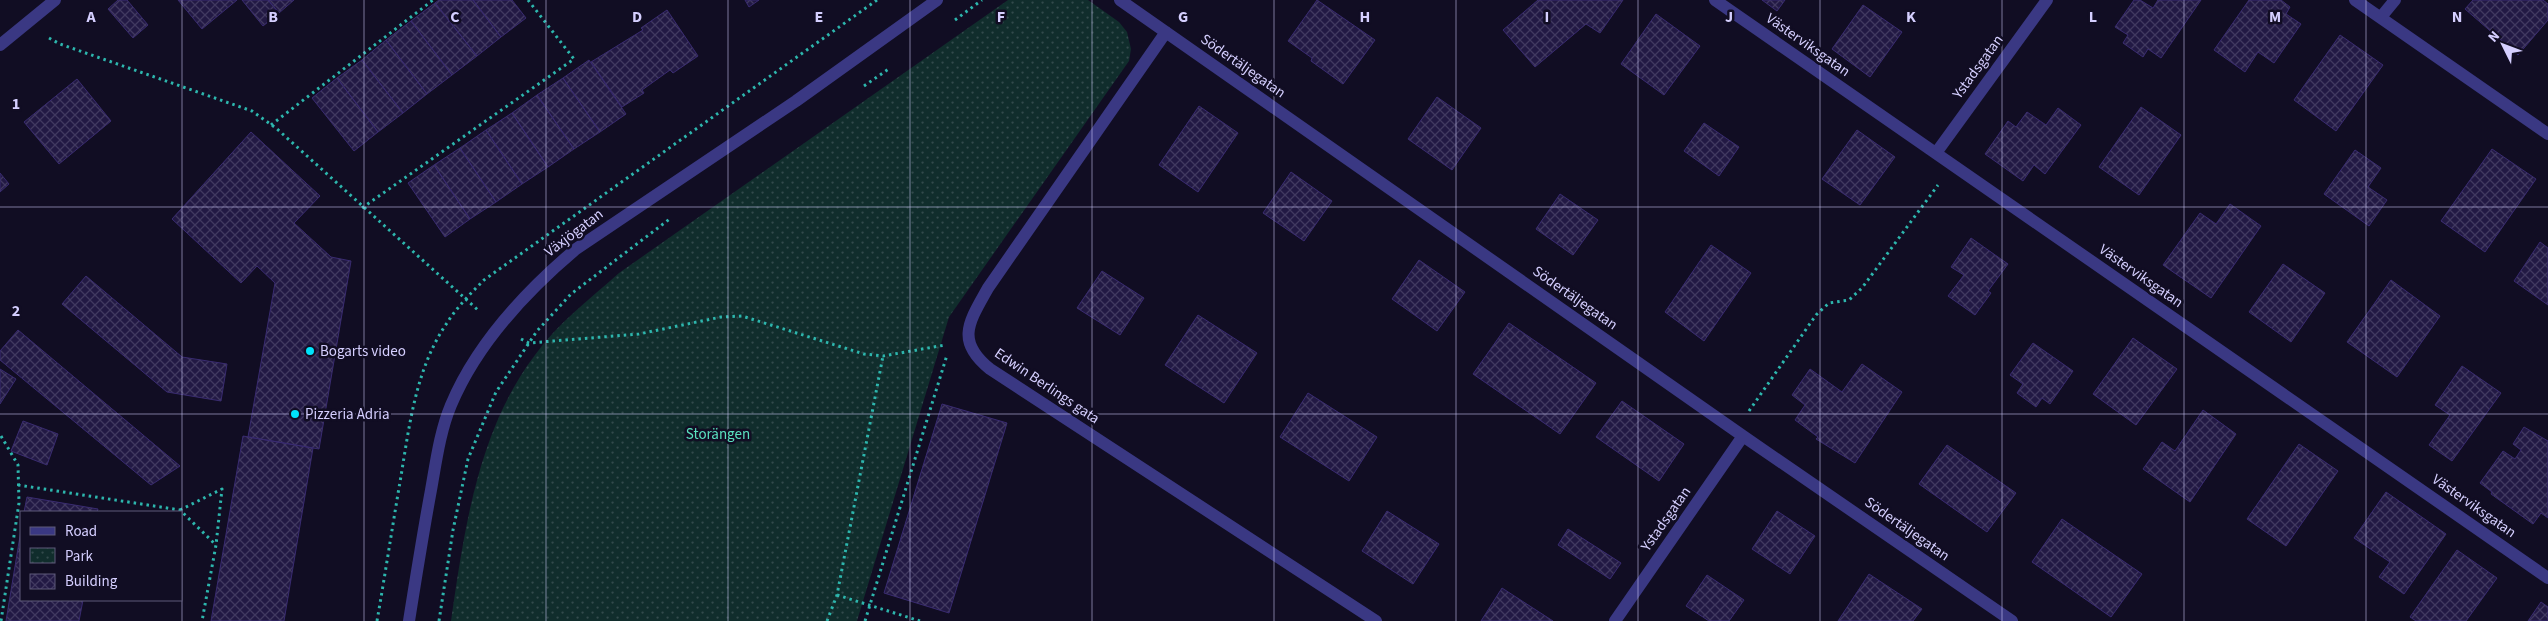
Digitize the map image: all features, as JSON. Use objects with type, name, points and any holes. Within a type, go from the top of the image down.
[{"type":"street","points":[[0,45],[55,0]]},
{"type":"street","name":"Växjögatan","points":[[410,621],[436,460],[450,406],[463,380],[499,327],[542,278],[576,249],[796,101],[937,0]]},
{"type":"street","name":"Södertäljegatan","points":[[1120,0],[1743,436],[2012,621]]},
{"type":"street","name":"Västerviksgatan","points":[[1715,0],[2548,578]]},
{"type":"street","name":"Ystadsgatan","points":[[1936,153],[2047,0]]},
{"type":"street","points":[[2355,0],[2548,134]]},
{"type":"street","points":[[2380,17],[2395,0]]},
{"type":"street","points":[[968,342],[972,316],[988,288],[1166,32]]},
{"type":"street","name":"Edwin Berlings gata","points":[[968,342],[978,359],[990,369],[1376,621]]},
{"type":"street","name":"Ystadsgatan","points":[[1615,621],[1743,436]]},
{"type":"path","points":[[271,125],[433,0]]},
{"type":"path","points":[[362,208],[574,59],[528,0]]},
{"type":"path","points":[[952,22],[982,0]]},
{"type":"path","points":[[25,25],[60,44],[252,111],[271,125],[362,208],[499,327],[529,343],[639,334],[721,317],[742,316],[864,354],[883,356],[968,342]]},
{"type":"path","points":[[860,89],[891,67]]},
{"type":"path","points":[[1743,436],[1747,413],[1816,315],[1829,302],[1848,300],[1862,288],[1952,165]]},
{"type":"path","points":[[439,621],[453,530],[468,459],[496,392],[529,343],[571,294],[674,216]]},
{"type":"path","points":[[865,621],[950,345]]},
{"type":"path","points":[[827,621],[836,596],[883,356]]},
{"type":"path","points":[[1,436],[18,465],[19,502],[1,621]]},
{"type":"path","points":[[18,485],[180,510],[222,489],[216,545],[202,621]]},
{"type":"path","points":[[182,512],[216,545]]},
{"type":"path","points":[[836,596],[920,621]]},
{"type":"green space","name":"Storängen","points":[[1008,0],[1088,0],[1119,22],[1127,32],[1131,49],[1129,61],[949,317],[857,621],[451,621],[468,517],[476,482],[487,448],[516,384],[544,343],[575,312],[619,273]]},
{"type":"building","points":[[118,0],[127,0],[148,25],[133,38],[108,9]]},
{"type":"building","points":[[178,0],[237,0],[202,29]]},
{"type":"building","points":[[242,0],[268,0],[279,13],[263,26]]},
{"type":"building","points":[[268,0],[294,0],[279,13]]},
{"type":"building","points":[[439,0],[473,0],[501,37],[477,56],[435,3]]},
{"type":"building","points":[[473,0],[512,0],[526,18],[501,37]]},
{"type":"building","points":[[745,0],[759,0],[749,7]]},
{"type":"building","points":[[1317,0],[1375,40],[1343,84],[1311,61],[1312,58],[1288,41]]},
{"type":"building","points":[[1538,0],[1623,0],[1600,33],[1586,24],[1535,67],[1503,30]]},
{"type":"building","points":[[1762,0],[1785,0],[1777,11]]},
{"type":"building","points":[[2134,0],[2140,0],[2153,8],[2158,0],[2201,0],[2161,58],[2148,49],[2143,57],[2123,43],[2128,35],[2115,27]]},
{"type":"building","points":[[2249,0],[2281,0],[2290,7],[2286,14],[2301,24],[2274,63],[2258,52],[2245,72],[2214,50]]},
{"type":"building","points":[[2473,0],[2543,0],[2548,4],[2548,20],[2518,55],[2465,9]]},
{"type":"building","points":[[435,3],[477,56],[452,75],[411,21]]},
{"type":"building","points":[[1863,5],[1902,32],[1870,77],[1832,49]]},
{"type":"building","points":[[667,10],[698,56],[673,73],[670,70],[642,90],[644,93],[622,107],[591,62],[643,30],[641,28]]},
{"type":"building","points":[[1656,14],[1700,46],[1664,95],[1621,64]]},
{"type":"building","points":[[411,21],[452,75],[427,94],[386,40]]},
{"type":"building","points":[[2340,35],[2383,65],[2336,131],[2294,100]]},
{"type":"building","points":[[386,40],[427,94],[403,113],[362,60]]},
{"type":"building","points":[[362,60],[403,113],[378,132],[337,78]]},
{"type":"building","points":[[589,60],[626,114],[600,132],[563,78]]},
{"type":"building","points":[[337,78],[378,132],[354,151],[312,98]]},
{"type":"building","points":[[563,78],[600,132],[574,149],[537,95]]},
{"type":"building","points":[[77,79],[111,121],[59,164],[24,122]]},
{"type":"building","points":[[537,95],[574,149],[548,167],[512,113]]},
{"type":"building","points":[[1437,97],[1481,128],[1452,170],[1408,139]]},
{"type":"building","points":[[1199,106],[1238,133],[1198,192],[1159,165]]},
{"type":"building","points":[[2141,107],[2181,135],[2139,195],[2099,167]]},
{"type":"building","points":[[2058,108],[2081,125],[2045,174],[2034,165],[2023,181],[1985,154],[2008,121],[2016,127],[2027,112],[2046,125]]},
{"type":"building","points":[[512,113],[548,167],[522,184],[486,130]]},
{"type":"building","points":[[1704,123],[1739,147],[1719,176],[1684,151]]},
{"type":"building","points":[[486,130],[522,184],[496,202],[460,148]]},
{"type":"building","points":[[1857,130],[1895,157],[1860,205],[1822,179]]},
{"type":"building","points":[[251,132],[320,196],[294,223],[331,257],[351,261],[319,449],[248,437],[275,283],[257,266],[241,283],[172,219]]},
{"type":"building","points":[[460,148],[496,202],[470,219],[434,165]]},
{"type":"building","points":[[2492,149],[2536,179],[2485,252],[2441,221]]},
{"type":"building","points":[[2355,150],[2381,168],[2368,187],[2387,200],[2369,226],[2324,194]]},
{"type":"building","points":[[434,165],[470,219],[445,237],[408,183]]},
{"type":"building","points":[[1291,172],[1332,201],[1304,241],[1263,213]]},
{"type":"building","points":[[0,173],[9,184],[0,192]]},
{"type":"building","points":[[1560,194],[1598,220],[1573,255],[1536,229]]},
{"type":"building","points":[[2230,204],[2261,226],[2211,298],[2163,265],[2200,213],[2216,224]]},
{"type":"building","points":[[1971,238],[2008,264],[1988,291],[1991,293],[1975,315],[1948,296],[1964,275],[1951,267]]},
{"type":"building","points":[[2540,242],[2548,248],[2548,305],[2514,281]]},
{"type":"building","points":[[1711,245],[1751,273],[1704,341],[1665,312]]},
{"type":"building","points":[[1419,260],[1465,292],[1437,331],[1392,299]]},
{"type":"building","points":[[2283,264],[2325,293],[2291,342],[2249,312]]},
{"type":"building","points":[[1102,271],[1144,298],[1120,335],[1077,308]]},
{"type":"building","points":[[86,276],[182,357],[227,364],[221,401],[167,392],[62,304]]},
{"type":"building","points":[[2391,280],[2440,316],[2397,377],[2347,342]]},
{"type":"building","points":[[1198,315],[1257,353],[1224,403],[1165,365]]},
{"type":"building","points":[[1509,323],[1596,383],[1560,434],[1473,374]]},
{"type":"building","points":[[18,330],[180,466],[151,485],[0,360],[0,351]]},
{"type":"building","points":[[2133,338],[2177,369],[2136,425],[2093,394]]},
{"type":"building","points":[[2033,343],[2073,371],[2050,404],[2042,398],[2036,407],[2017,393],[2023,384],[2010,375]]},
{"type":"building","points":[[1862,364],[1902,392],[1855,463],[1816,439],[1818,437],[1795,420],[1805,405],[1792,395],[1810,369],[1842,392]]},
{"type":"building","points":[[2462,366],[2501,393],[2452,461],[2429,445],[2450,415],[2435,405]]},
{"type":"building","points":[[0,369],[16,379],[0,404]]},
{"type":"building","points":[[1308,393],[1377,437],[1349,481],[1280,437]]},
{"type":"building","points":[[1622,401],[1684,444],[1659,481],[1596,437]]},
{"type":"building","points":[[942,404],[1007,423],[949,613],[884,593]]},
{"type":"building","points":[[2203,410],[2236,434],[2190,502],[2143,469],[2162,442],[2175,451]]},
{"type":"building","points":[[23,421],[58,434],[47,465],[11,451]]},
{"type":"building","points":[[2524,427],[2548,441],[2548,518],[2541,513],[2533,524],[2491,494],[2492,492],[2480,483],[2503,451],[2515,459],[2521,450],[2513,444]]},
{"type":"building","points":[[243,436],[313,448],[284,621],[211,621]]},
{"type":"building","points":[[2299,444],[2338,471],[2286,546],[2247,519]]},
{"type":"building","points":[[1947,445],[2016,493],[1987,532],[1919,484]]},
{"type":"building","points":[[2386,492],[2446,534],[2404,594],[2379,577],[2390,562],[2354,538]]},
{"type":"building","points":[[27,497],[98,509],[97,511],[24,511]]},
{"type":"building","points":[[1387,511],[1439,544],[1413,584],[1362,551]]},
{"type":"building","points":[[1777,511],[1815,536],[1790,574],[1752,549]]},
{"type":"building","points":[[2062,519],[2142,574],[2111,617],[2032,562]]},
{"type":"building","points":[[1568,529],[1621,563],[1610,579],[1558,545]]},
{"type":"building","points":[[20,536],[20,601],[83,601],[79,621],[6,621]]},
{"type":"building","points":[[2457,550],[2497,578],[2466,621],[2416,621],[2410,617]]},
{"type":"building","points":[[1869,574],[1922,609],[1913,621],[1838,621]]},
{"type":"building","points":[[1707,575],[1744,600],[1729,621],[1709,621],[1686,606]]},
{"type":"building","points":[[1502,588],[1553,621],[1481,621]]},
{"type":"building","points":[[2541,602],[2548,607],[2548,621],[2528,621]]},
{"type":"place","name":"Bogarts video","points":[[310,351]]},
{"type":"place","name":"Pizzeria Adria","points":[[295,414]]}]
